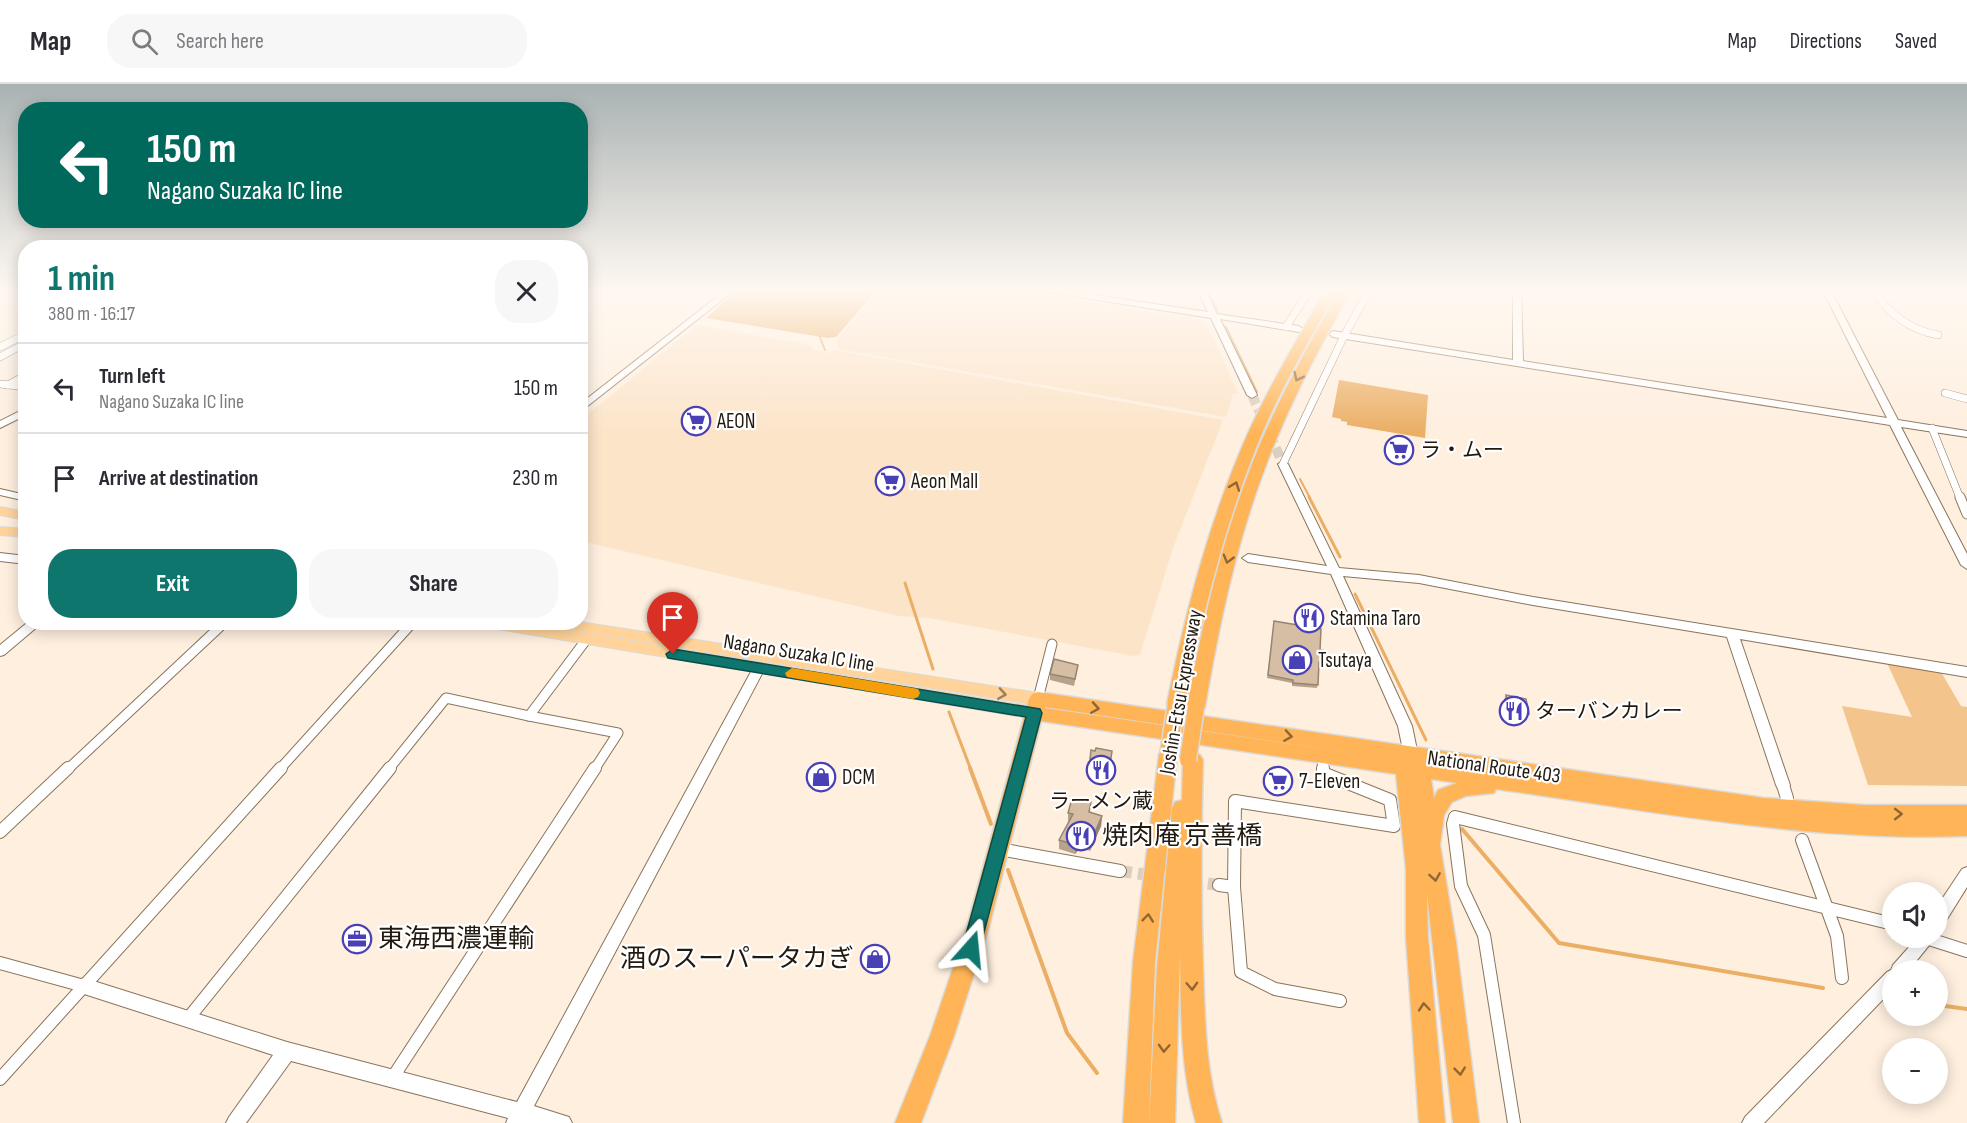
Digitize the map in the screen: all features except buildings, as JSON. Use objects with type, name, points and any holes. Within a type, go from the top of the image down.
[{"type":"highway","name":"Joshin-Etsu Expressway","points":[[1162,1123],[1168,967],[1183,758],[1176,704],[1197,603],[1219,530],[1245,457],[1285,373],[1305,337]]},
{"type":"highway","name":"Joshin-Etsu Expressway","points":[[1136,1123],[1144,962],[1183,758],[1216,608],[1250,489],[1289,395],[1320,337]]},
{"type":"highway","name":"National Route 403","points":[[1036,706],[1412,764],[1542,788],[1764,819],[1859,827],[1960,821]]},
{"type":"highway","name":"National Route 403","points":[[1036,706],[1322,756],[1412,764],[1764,806],[1960,821]]},
{"type":"highway","points":[[908,1123],[942,1036],[978,927],[1036,706]]},
{"type":"highway","points":[[1183,758],[1194,1050],[1209,1123]]},
{"type":"highway","points":[[1412,764],[1430,845],[1445,942],[1466,1123]]},
{"type":"highway","points":[[1412,764],[1417,937],[1432,1123]]},
{"type":"highway","points":[[1430,845],[1434,814],[1445,796],[1476,787],[1542,788]]},
{"type":"highway","points":[[1128,1123],[1135,1020],[1144,962]]},
{"type":"highway","points":[[1429,1065],[1441,1123]]},
{"type":"main road","points":[[0,511],[18,514]]},
{"type":"main road","points":[[0,531],[18,532]]},
{"type":"main road","name":"Nagano Suzaka IC line","points":[[588,629],[1036,706]]},
{"type":"main road","name":"Nagano Suzaka IC line","points":[[530,630],[759,668],[1036,706]]},
{"type":"street","points":[[588,395],[658,337]]},
{"type":"street","points":[[588,403],[671,337]]},
{"type":"street","points":[[1223,337],[1252,395]]},
{"type":"street","points":[[1343,337],[1283,464],[1335,571],[1405,726],[1412,764]]},
{"type":"street","points":[[1353,337],[1967,434]]},
{"type":"street","points":[[1518,337],[1518,364]]},
{"type":"street","points":[[1850,337],[1967,565]]},
{"type":"street","points":[[0,347],[18,338]]},
{"type":"street","points":[[0,357],[18,347]]},
{"type":"street","points":[[2,385],[18,378]]},
{"type":"street","points":[[2,385],[18,386]]},
{"type":"street","points":[[1945,393],[1967,399]]},
{"type":"street","points":[[0,425],[18,415]]},
{"type":"street","points":[[1932,428],[1967,514]]},
{"type":"street","points":[[0,492],[18,496]]},
{"type":"street","points":[[0,557],[18,559]]},
{"type":"street","points":[[1248,558],[1335,571],[1419,579],[1732,634],[1967,672]]},
{"type":"street","points":[[0,652],[27,630]]},
{"type":"street","points":[[0,832],[216,630]]},
{"type":"street","points":[[0,1079],[406,630]]},
{"type":"street","points":[[1732,634],[1785,792]]},
{"type":"street","points":[[529,716],[586,640]]},
{"type":"street","points":[[1036,706],[1052,644]]},
{"type":"street","points":[[518,1117],[759,668]]},
{"type":"street","points":[[187,1020],[446,698],[618,733],[393,1077]]},
{"type":"street","points":[[1322,756],[1323,773],[1390,800],[1394,826],[1235,801],[1234,887],[1241,972],[1252,981],[1279,991],[1340,1000]]},
{"type":"street","points":[[1514,1123],[1484,935],[1461,886],[1453,824],[1455,817],[1882,921]]},
{"type":"street","points":[[1802,840],[1837,936],[1842,978]]},
{"type":"street","points":[[999,849],[1120,871]]},
{"type":"street","points":[[1948,903],[1967,874]]},
{"type":"street","points":[[1219,885],[1234,887]]},
{"type":"street","points":[[1948,945],[1967,951]]},
{"type":"street","points":[[1907,960],[1918,948]]},
{"type":"street","points":[[0,963],[84,986],[287,1051],[393,1077],[518,1117],[563,1123]]},
{"type":"street","points":[[1751,1123],[1882,988]]},
{"type":"street","points":[[235,1123],[287,1051]]},
{"type":"shaded area","name":"Aeon Mall","points":[[682,337],[768,337],[811,345],[814,350],[832,353],[833,350],[1223,420],[1173,548],[1140,655],[1133,656],[929,618],[899,616],[588,543],[588,414]]},
{"type":"shaded area","points":[[838,337],[1213,337],[1238,393],[1233,394],[1226,417],[838,349],[836,340]]},
{"type":"shaded area","points":[[1339,380],[1428,395],[1425,438],[1347,425],[1347,422],[1332,417]]},
{"type":"shaded area","points":[[1887,663],[1941,672],[1961,706],[1967,707],[1967,786],[1868,785],[1842,706],[1912,717]]},
{"type":"waterway","points":[[820,337],[825,350]]},
{"type":"waterway","points":[[1231,337],[1257,392]]},
{"type":"waterway","points":[[1300,479],[1310,498]]},
{"type":"waterway","points":[[1309,497],[1340,557]]},
{"type":"waterway","points":[[905,583],[933,669]]},
{"type":"waterway","points":[[1355,594],[1426,740]]},
{"type":"waterway","points":[[949,712],[971,770]]},
{"type":"waterway","points":[[970,768],[991,824]]},
{"type":"waterway","points":[[1462,829],[1559,943],[1823,988]]},
{"type":"waterway","points":[[1008,870],[1067,1033],[1097,1073]]},
{"type":"waterway","points":[[1948,1006],[1967,1009]]},
{"type":"tunnel","points":[[1252,395],[1283,464]]},
{"type":"tunnel","points":[[1120,871],[1177,879]]},
{"type":"tunnel","points":[[1190,881],[1219,885]]},
{"type":"slow traffic","points":[[792,673],[913,693]]},
{"type":"place","name":"AEON","points":[[696,421]]},
{"type":"place","name":"ラ・ムー","points":[[1399,450]]},
{"type":"place","name":"Aeon Mall","points":[[890,481]]},
{"type":"place","name":"Stamina Taro","points":[[1309,618]]},
{"type":"place","name":"Tsutaya","points":[[1297,660]]},
{"type":"place","name":"ターバンカレー","points":[[1514,711]]},
{"type":"place","name":"ラーメン蔵","points":[[1101,770]]},
{"type":"place","name":"DCM","points":[[821,777]]},
{"type":"place","name":"7-Eleven","points":[[1278,781]]},
{"type":"place","name":"焼肉庵 京善橋","points":[[1081,836]]},
{"type":"place","name":"東海西濃運輸","points":[[357,939]]},
{"type":"place","name":"酒のスーパータカぎ","points":[[875,959]]},
{"type":"route","points":[[673,654],[1035,713],[971,949]]}]
